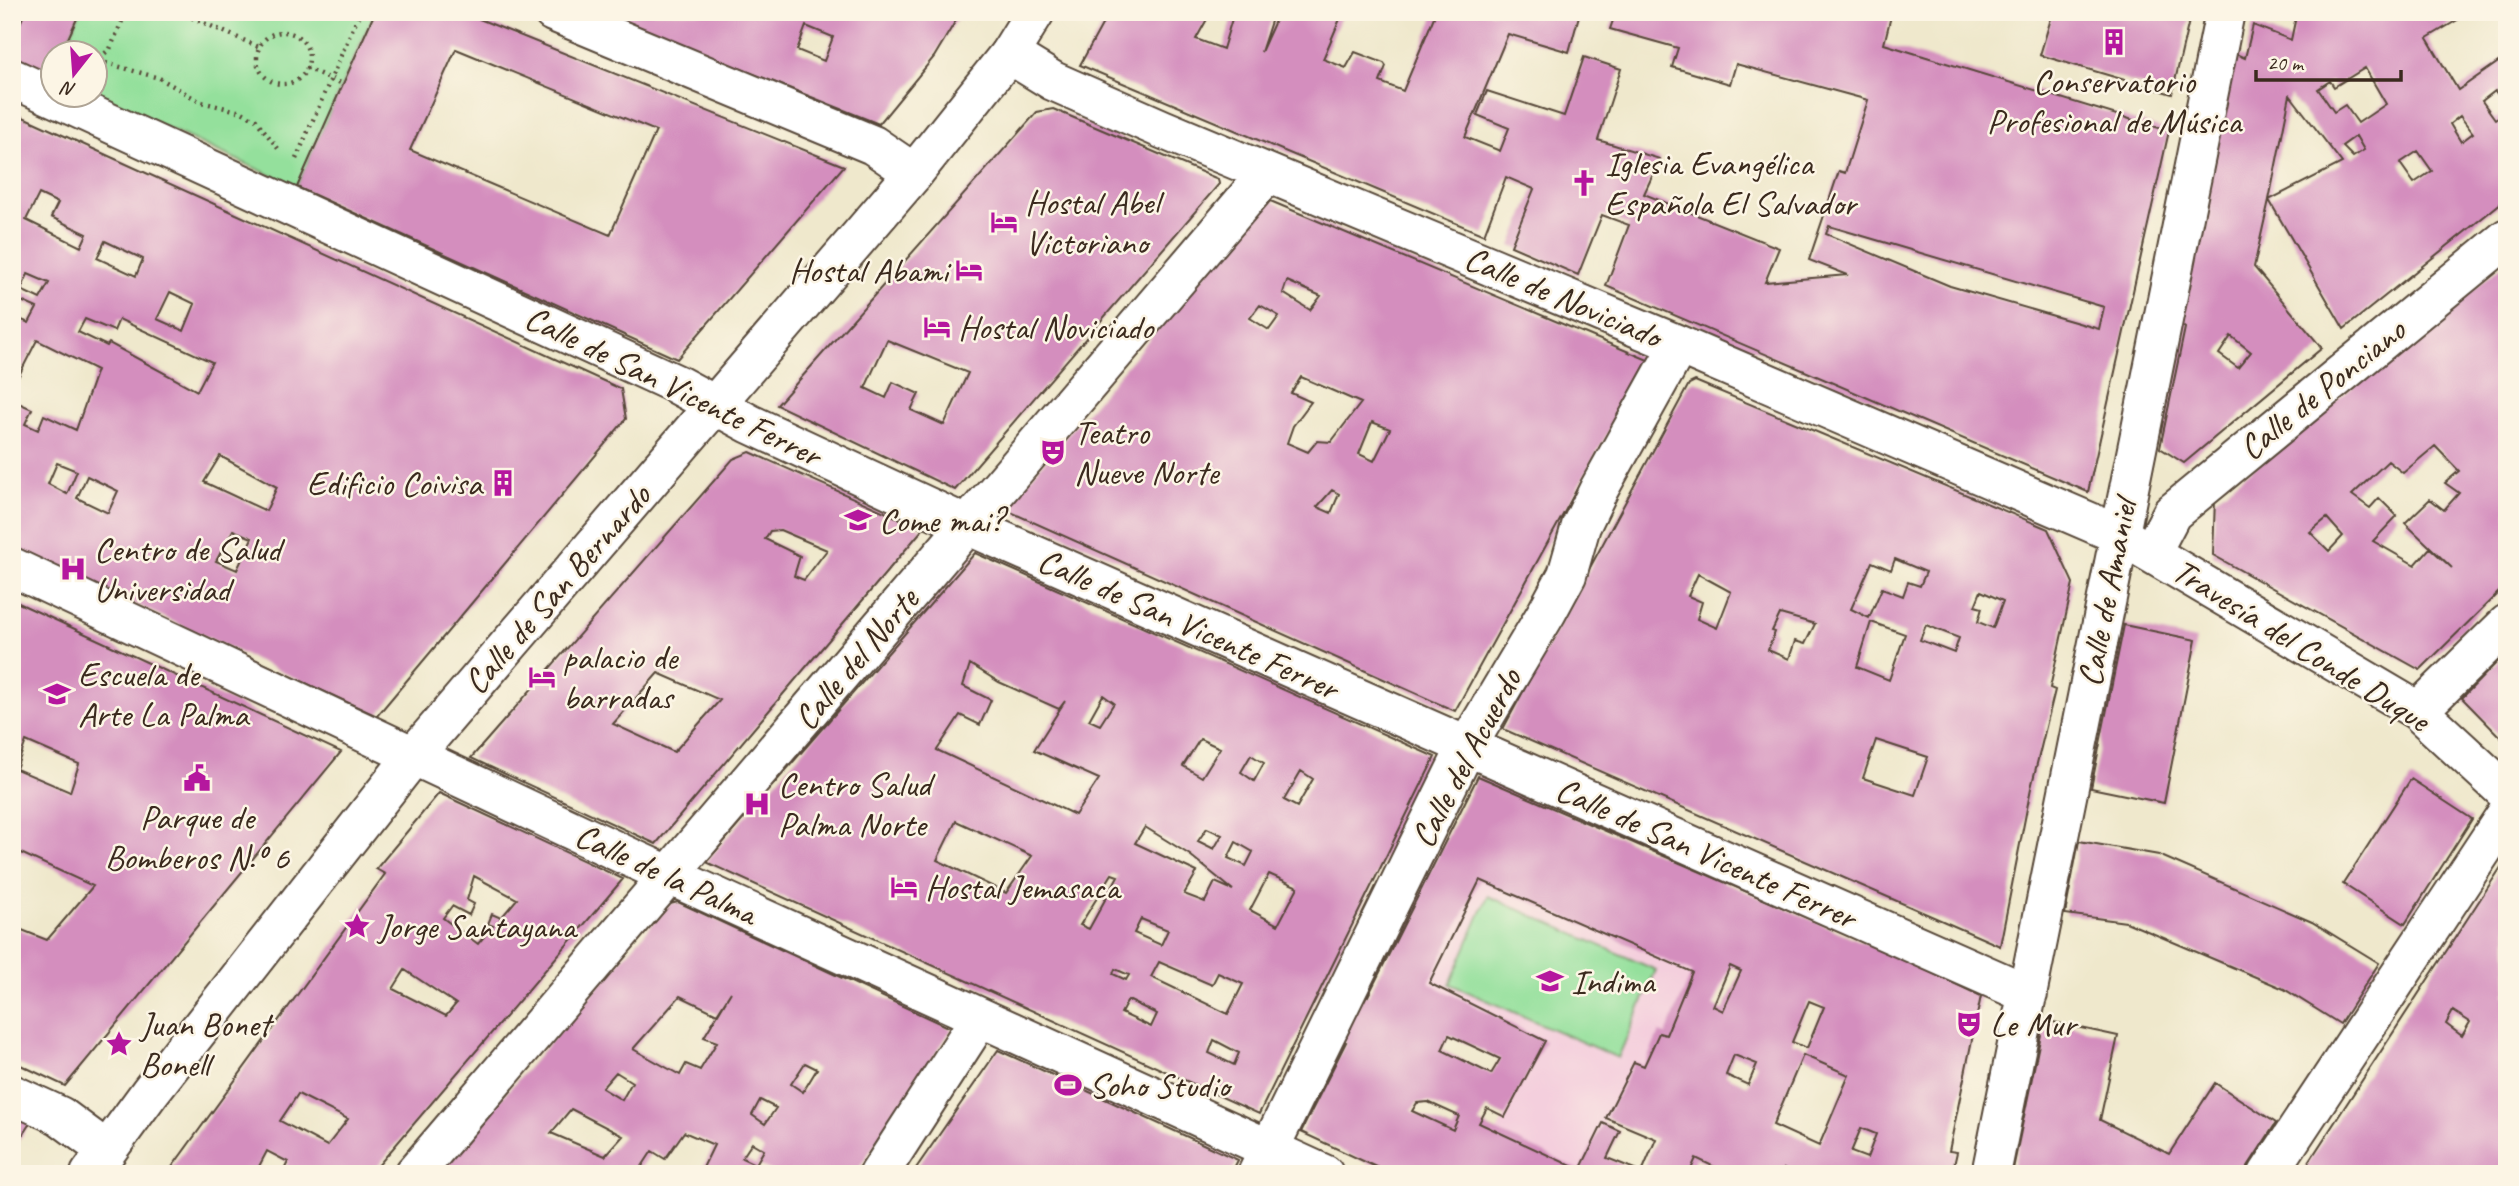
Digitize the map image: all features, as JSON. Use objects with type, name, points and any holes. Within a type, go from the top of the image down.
[{"type":"street","points":[[553,12],[595,20],[873,145],[914,173]]},
{"type":"street","name":"Calle de San Bernardo","points":[[98,1162],[414,755],[914,173],[1009,54],[1035,12]]},
{"type":"street","name":"Calle de Amaniel","points":[[1991,1174],[2028,994],[2136,543],[2225,12]]},
{"type":"street","name":"Calle de Noviciado","points":[[1009,54],[1053,81],[1267,174],[1679,345],[2136,543]]},
{"type":"street","name":"Calle de San Vicente Ferrer","points":[[12,78],[676,384],[715,406],[969,526],[1466,748],[2028,994]]},
{"type":"street","name":"Calle del Norte","points":[[414,1174],[671,876],[1267,174]]},
{"type":"street","name":"Calle de Ponciano","points":[[2136,543],[2507,238]]},
{"type":"street","name":"Calle del Acuerdo","points":[[1263,1161],[1466,748],[1548,612],[1567,575],[1581,526],[1598,489],[1679,345]]},
{"type":"street","name":"Travesía del Conde Duque","points":[[2136,543],[2216,594],[2417,711],[2507,793]]},
{"type":"street","name":"Calle de la Palma","points":[[12,567],[980,1018],[1263,1161],[1324,1174]]},
{"type":"street","points":[[2417,711],[2507,624]]},
{"type":"street","points":[[2268,1174],[2507,813]]},
{"type":"street","points":[[879,1174],[980,1018]]},
{"type":"street","points":[[12,1094],[60,1116],[98,1162]]},
{"type":"path","points":[[108,51],[127,12]]},
{"type":"path","points":[[179,12],[259,47]]},
{"type":"path","points":[[108,65],[159,78],[201,102],[242,112],[256,120],[283,156],[294,162],[360,12]]},
{"type":"path","points":[[277,32],[293,34],[306,46],[306,68],[298,78],[290,82],[273,82],[260,71],[257,55],[259,47],[263,40],[277,32]]},
{"type":"path","points":[[306,68],[343,84]]},
{"type":"shaded area","name":"Indima","points":[[1478,776],[1761,899],[1681,1083],[1634,1062],[1578,1174],[1474,1174],[1529,1073],[1368,996]]},
{"type":"green space","points":[[80,12],[375,12],[297,187],[108,101],[108,38],[68,38]]},
{"type":"green space","points":[[1488,896],[1656,970],[1618,1058],[1450,984]]},
{"type":"building","points":[[25,12],[80,12],[68,38],[38,38],[38,70],[12,58],[12,42]]},
{"type":"building","points":[[375,12],[462,12],[844,166],[677,359],[297,187]],"holes":[[[456,49],[656,131],[610,235],[410,150]]]},
{"type":"building","points":[[614,12],[961,12],[934,57],[879,124],[613,17]],"holes":[[[806,26],[833,37],[824,61],[797,50]]]},
{"type":"building","points":[[1109,12],[1211,12],[1196,39],[1223,49],[1234,12],[1274,12],[1261,52],[1279,12],[1343,12],[1323,59],[1346,68],[1355,52],[1384,63],[1386,66],[1380,82],[1403,91],[1436,12],[1580,12],[1569,52],[1508,34],[1465,137],[1500,151],[1509,128],[1477,115],[1487,91],[1564,116],[1584,57],[1621,69],[1598,140],[1660,159],[1644,194],[1779,248],[1765,282],[1848,275],[1809,260],[1839,171],[1845,173],[1868,100],[1736,64],[1730,84],[1672,67],[1678,48],[1610,29],[1616,12],[1892,12],[1884,44],[2169,131],[2088,492],[1606,286],[1629,225],[1602,215],[1578,275],[1511,246],[1534,189],[1506,177],[1484,235],[1080,65]],"holes":[[[1829,226],[2104,307],[2099,329],[1950,286],[1826,234]]]},
{"type":"building","name":"Conservatorio Profesional de Música","points":[[2053,12],[2191,12],[2172,94],[2040,55]]},
{"type":"building","points":[[2297,12],[2471,12],[2427,38],[2458,90],[2507,56],[2507,107],[2495,91],[2482,101],[2495,119],[2507,111],[2507,198],[2344,329],[2269,200],[2254,267],[2322,348],[2184,463],[2160,448],[2185,328],[2171,317],[2229,51],[2245,58],[2253,25],[2291,40]],"holes":[[[2365,68],[2386,104],[2358,123],[2345,105],[2334,112],[2318,89],[2330,81],[2334,87]],[[2290,95],[2342,163],[2269,200]],[[2460,116],[2473,133],[2461,142],[2450,124]],[[2356,136],[2364,150],[2353,157],[2342,146]],[[2418,151],[2432,171],[2414,183],[2400,163]],[[2231,336],[2251,352],[2238,368],[2219,354]]]},
{"type":"building","points":[[1053,109],[1218,179],[1219,184],[955,490],[777,405],[1037,112]],"holes":[[[887,340],[968,373],[944,425],[911,410],[919,394],[893,382],[886,398],[865,388]]]},
{"type":"building","points":[[12,112],[621,389],[626,419],[377,716],[12,547],[12,400],[32,409],[25,424],[38,430],[44,415],[76,430],[97,370],[37,340],[12,389],[12,316],[29,323],[37,308],[17,299],[12,308]],"holes":[[[39,194],[58,203],[51,217],[87,234],[81,247],[26,220]],[[105,241],[143,259],[136,276],[97,258]],[[28,274],[49,283],[40,299],[21,290]],[[170,292],[195,304],[184,331],[157,319]],[[85,319],[114,331],[119,319],[212,362],[197,391],[109,343],[107,346],[78,332]],[[220,456],[277,487],[266,511],[204,482]],[[57,463],[77,471],[67,494],[48,484]],[[87,476],[118,491],[108,513],[77,498]],[[233,530],[252,538],[237,570],[216,561]]]},
{"type":"building","points":[[1268,200],[1648,360],[1455,711],[1004,509]],"holes":[[[1287,281],[1321,296],[1310,310],[1283,293]],[[1260,305],[1279,316],[1269,330],[1250,318]],[[1301,377],[1361,403],[1331,442],[1317,441],[1308,452],[1287,443],[1293,426],[1311,402],[1291,393]],[[1372,422],[1390,429],[1374,461],[1359,454]],[[1332,490],[1339,494],[1331,513],[1317,507]]]},
{"type":"building","points":[[2507,262],[2507,427],[2500,433],[2507,442],[2507,454],[2500,461],[2507,469],[2507,584],[2420,670],[2213,555],[2215,499]],"holes":[[[2435,446],[2459,471],[2445,483],[2459,493],[2444,510],[2430,499],[2405,523],[2452,568],[2430,548],[2415,565],[2373,541],[2397,516],[2379,498],[2370,508],[2352,495],[2388,461],[2403,473]],[[2327,518],[2343,536],[2329,551],[2310,532]]]},
{"type":"building","points":[[1695,381],[2048,529],[2073,583],[2050,688],[2055,690],[2031,788],[2000,946],[1503,729],[1689,384]],"holes":[[[1895,559],[1926,572],[1920,586],[1908,582],[1903,596],[1882,588],[1869,618],[1851,609],[1872,562],[1891,570]],[[1698,574],[1731,592],[1717,628],[1697,619],[1702,602],[1688,596]],[[1981,591],[2003,601],[1993,628],[1978,622],[1982,608],[1975,606]],[[1780,614],[1815,624],[1805,644],[1795,641],[1789,659],[1768,650],[1775,632],[1772,631]],[[1871,622],[1905,634],[1889,680],[1857,667]],[[1926,625],[1959,638],[1954,653],[1920,640]],[[1876,740],[1928,757],[1915,795],[1863,778]]]},
{"type":"building","points":[[750,452],[923,529],[656,844],[471,758],[733,459]],"holes":[[[780,530],[827,550],[804,580],[794,576],[800,556],[765,539],[770,531]],[[658,673],[720,700],[674,752],[613,724]]]},
{"type":"building","points":[[975,553],[1435,757],[1259,1114],[706,862]],"holes":[[[970,664],[999,682],[1059,709],[1065,701],[1034,750],[1099,779],[1075,815],[937,750],[960,715],[980,725],[991,700],[963,686]],[[1103,695],[1114,703],[1100,725],[1089,720]],[[1200,739],[1220,748],[1202,777],[1183,766]],[[1251,755],[1264,763],[1254,781],[1241,772]],[[1301,771],[1313,779],[1297,807],[1284,800]],[[956,821],[1032,856],[1006,893],[937,860]],[[1145,827],[1190,855],[1233,890],[1215,882],[1205,902],[1184,894],[1197,872],[1135,843]],[[1207,828],[1222,835],[1214,849],[1198,841]],[[1236,842],[1253,852],[1246,866],[1228,858]],[[1112,874],[1118,876],[1089,929],[1080,925]],[[1269,874],[1298,887],[1278,925],[1250,910]],[[1141,919],[1168,930],[1161,945],[1134,933]],[[1159,962],[1212,985],[1218,973],[1243,984],[1228,1014],[1151,977]],[[1115,969],[1129,975],[1126,980],[1113,974]],[[1128,1000],[1157,1014],[1151,1027],[1121,1013]],[[1214,1040],[1239,1053],[1234,1065],[1209,1053]]]},
{"type":"building","points":[[12,600],[341,752],[65,1086],[12,1061],[12,926],[47,940],[93,886],[12,849]],"holes":[[[26,741],[79,764],[70,792],[16,769]]]},
{"type":"building","points":[[2124,625],[2196,640],[2164,803],[2091,788]]},
{"type":"building","points":[[2507,652],[2507,744],[2462,698]]},
{"type":"building","points":[[1478,776],[1900,958],[1981,996],[1949,1151],[1957,1152],[1952,1174],[1793,1174],[1784,1169],[1783,1174],[1729,1174],[1696,1158],[1689,1174],[1391,1174],[1301,1132],[1346,1042],[1340,1040],[1363,992],[1368,996]],"holes":[[[1480,880],[1692,972],[1666,1035],[1659,1033],[1644,1066],[1634,1062],[1606,1118],[1656,1139],[1642,1172],[1607,1158],[1620,1131],[1603,1123],[1580,1170],[1479,1123],[1487,1108],[1505,1117],[1545,1041],[1429,983]],[[1730,966],[1741,971],[1723,1011],[1713,1006]],[[1809,1001],[1824,1007],[1807,1048],[1792,1042]],[[1449,1035],[1500,1059],[1491,1074],[1442,1050]],[[1734,1055],[1757,1064],[1748,1085],[1726,1075]],[[1803,1055],[1849,1075],[1819,1146],[1773,1125]],[[1428,1102],[1459,1116],[1453,1130],[1412,1111],[1417,1103]],[[1861,1128],[1876,1134],[1867,1158],[1851,1152]]]},
{"type":"building","points":[[2411,779],[2472,819],[2405,924],[2343,884]]},
{"type":"building","points":[[439,793],[623,879],[371,1174],[282,1174],[288,1162],[267,1151],[255,1174],[167,1174],[385,874],[376,869]],"holes":[[[474,876],[517,899],[501,918],[492,914],[488,924],[493,926],[478,944],[443,918],[452,906],[469,915],[474,904],[467,900]],[[405,970],[456,1004],[446,1016],[393,989]],[[298,1094],[348,1119],[327,1146],[280,1121]]]},
{"type":"building","points":[[2079,841],[2159,855],[2312,922],[2379,963],[2340,1024],[2284,989],[2126,922],[2065,914]]},
{"type":"building","points":[[2507,858],[2507,990],[2504,995],[2507,997],[2507,1174],[2301,1174]],"holes":[[[2453,1011],[2470,1022],[2462,1036],[2446,1024]]]},
{"type":"building","points":[[678,902],[952,1029],[855,1174],[778,1174],[756,1164],[764,1150],[752,1143],[742,1158],[759,1166],[755,1174],[700,1174],[714,1145],[684,1132],[665,1159],[652,1151],[637,1174],[436,1174],[670,904]],"holes":[[[731,992],[704,1037],[717,1042],[700,1070],[686,1064],[680,1075],[633,1049],[680,996],[717,1014]],[[805,1063],[817,1069],[803,1092],[791,1084]],[[616,1072],[632,1082],[622,1100],[602,1088]],[[760,1100],[776,1108],[765,1124],[752,1115]],[[571,1109],[623,1136],[605,1156],[551,1133]]]},
{"type":"building","points":[[2044,1020],[2118,1036],[2100,1120],[2169,1154],[2215,1083],[2276,1123],[2243,1174],[2012,1174]]},
{"type":"building","points":[[998,1050],[1238,1160],[1231,1174],[912,1174]]},
{"type":"building","points":[[12,1111],[32,1120],[12,1151]]},
{"type":"place","name":"Conservatorio Profesional de Música","points":[[2114,42]]},
{"type":"place","name":"Iglesia Evangélica Española El Salvador","points":[[1584,183]]},
{"type":"place","name":"Hostal Abel Victoriano","points":[[1004,222]]},
{"type":"place","name":"Hostal Abami","points":[[969,270]]},
{"type":"place","name":"Hostal Noviciado","points":[[937,327]]},
{"type":"place","name":"Teatro Nueve Norte","points":[[1053,452]]},
{"type":"place","name":"Edificio Coivisa","points":[[503,483]]},
{"type":"place","name":"Come mai?","points":[[858,520]]},
{"type":"place","name":"Centro de Salud Universidad","points":[[73,569]]},
{"type":"place","name":"palacio de barradas","points":[[542,677]]},
{"type":"place","name":"Escuela de Arte La Palma","points":[[57,694]]},
{"type":"place","name":"Parque de Bomberos N.º 6","points":[[197,778]]},
{"type":"place","name":"Centro Salud Palma Norte","points":[[757,804]]},
{"type":"place","name":"Hostal Jemasaca","points":[[904,887]]},
{"type":"place","name":"Jorge Santayana","points":[[357,926]]},
{"type":"place","name":"Indima","points":[[1550,981]]},
{"type":"place","name":"Le Mur","points":[[1969,1024]]},
{"type":"place","name":"Juan Bonet Bonell","points":[[119,1044]]},
{"type":"place","name":"Soho Studio","points":[[1068,1085]]}]
